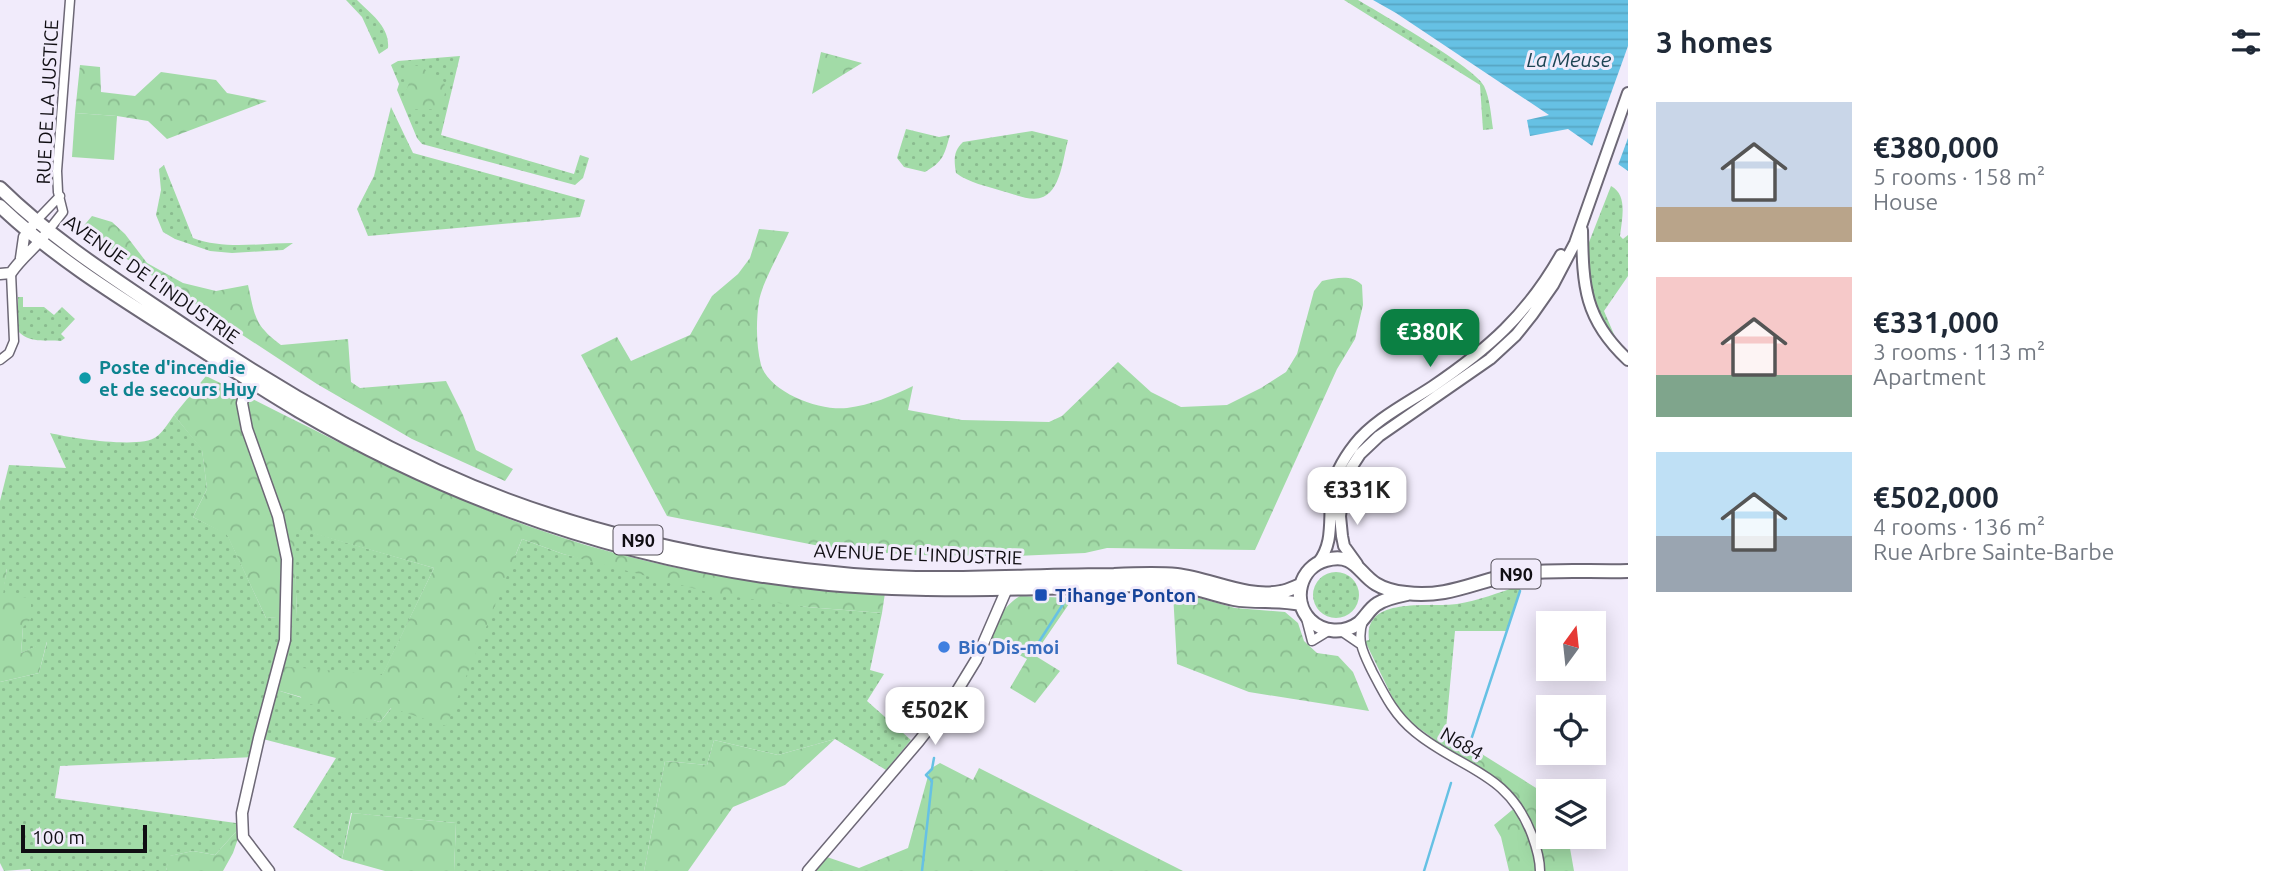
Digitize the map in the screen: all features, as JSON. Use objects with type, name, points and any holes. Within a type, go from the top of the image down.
[{"type":"main road","points":[[1366,615],[1371,592],[1365,573],[1344,547],[1342,536],[1340,516],[1344,488],[1351,468],[1360,454],[1379,436],[1490,359],[1516,335],[1553,285],[1571,253],[1628,93]]},
{"type":"main road","name":"AVENUE DE L'INDUSTRIE","points":[[0,188],[42,239],[102,284],[248,380],[339,433],[441,483],[544,523],[698,566],[830,584],[915,588],[1174,584],[1196,587],[1234,599],[1284,601],[1303,609]]},
{"type":"main road","name":"AVENUE DE L'INDUSTRIE","points":[[0,206],[32,226]]},
{"type":"main road","points":[[1582,220],[1582,268],[1591,309],[1613,345],[1628,360]]},
{"type":"main road","points":[[1303,609],[1299,598],[1301,585],[1328,548],[1332,489],[1339,467],[1357,441],[1487,347],[1515,320],[1536,295],[1582,220]]},
{"type":"main road","name":"AVENUE DE L'INDUSTRIE","points":[[42,239],[239,363],[355,430],[440,472],[574,522],[701,554],[856,575],[1174,575],[1259,592],[1281,592],[1301,585]]},
{"type":"main road","name":"N90","points":[[1318,563],[1345,560],[1383,587],[1407,594]]},
{"type":"main road","name":"N90","points":[[1303,609],[1312,622],[1336,631],[1351,628],[1377,603],[1407,594],[1449,592],[1523,573],[1628,571]]},
{"type":"street","name":"RUE DE LA JUSTICE","points":[[42,239],[63,212],[57,171],[70,0]]},
{"type":"street","points":[[21,258],[23,242],[32,226],[60,196]]},
{"type":"street","points":[[0,360],[9,353],[14,341],[11,273],[21,258],[42,239]]},
{"type":"street","points":[[0,274],[11,273]]},
{"type":"street","points":[[239,363],[248,380]]},
{"type":"street","points":[[248,380],[268,379]]},
{"type":"street","points":[[248,380],[242,402],[247,429],[278,516],[288,559],[285,640],[242,813],[243,837],[269,871]]},
{"type":"street","points":[[808,871],[954,696],[976,660],[1006,588],[1017,576]]},
{"type":"street","points":[[1336,631],[1360,644],[1360,629],[1366,615]]},
{"type":"street","name":"N684","points":[[1360,644],[1387,701],[1399,717],[1415,732],[1502,787],[1518,805],[1536,845],[1540,871]]},
{"type":"green space","points":[[346,0],[357,0],[378,21],[386,34],[388,48],[379,54],[362,17]]},
{"type":"green space","points":[[1344,0],[1358,0],[1426,41],[1477,78],[1488,96],[1493,129],[1483,130],[1480,85]]},
{"type":"green space","points":[[821,52],[862,63],[812,94]]},
{"type":"green space","points":[[460,56],[441,135],[574,174],[580,155],[589,158],[583,178],[575,185],[422,144],[397,90],[399,84],[391,65],[398,61]]},
{"type":"green space","points":[[80,65],[100,67],[101,92],[135,96],[161,72],[216,80],[227,93],[267,101],[167,139],[148,121],[75,113]]},
{"type":"green space","points":[[408,65],[419,66],[443,80],[446,88],[442,107],[417,109],[407,106],[405,98],[410,80],[403,69]]},
{"type":"green space","points":[[391,107],[413,153],[585,200],[580,217],[368,236],[357,209],[374,176]]},
{"type":"green space","points":[[75,113],[117,116],[114,160],[72,157]]},
{"type":"green space","points":[[906,129],[939,137],[950,135],[942,157],[925,172],[904,167],[897,158]]},
{"type":"green space","points":[[1032,131],[1068,140],[1057,182],[1047,195],[1036,199],[1021,197],[972,182],[956,173],[955,156],[963,142]]},
{"type":"green space","points":[[164,165],[193,238],[230,245],[293,243],[283,250],[232,253],[210,251],[163,232],[156,215],[161,190],[159,169]]},
{"type":"green space","points":[[1611,186],[1622,201],[1620,236],[1623,239],[1628,235],[1628,276],[1604,311],[1616,339],[1598,310],[1588,275],[1586,250]]},
{"type":"green space","points":[[92,216],[112,222],[147,263],[183,283],[216,291],[248,285],[257,319],[265,332],[281,345],[348,339],[351,382],[360,388],[446,381],[476,450],[513,469],[505,481],[412,439],[317,384],[81,229]]},
{"type":"green space","points":[[759,229],[789,232],[759,301],[757,333],[761,365],[774,384],[785,392],[810,403],[836,408],[873,402],[913,386],[908,410],[962,420],[1049,422],[1062,416],[1118,362],[1151,392],[1181,407],[1227,405],[1286,372],[1297,354],[1314,291],[1322,281],[1353,279],[1362,285],[1363,305],[1355,339],[1337,369],[1255,550],[1107,548],[1085,553],[1013,556],[914,555],[835,549],[667,516],[581,355],[617,337],[631,361],[690,335],[712,296],[738,274],[750,258]]},
{"type":"green space","points":[[18,297],[23,297],[23,307],[44,307],[54,315],[62,307],[75,319],[61,334],[65,338],[61,341],[43,341],[22,335],[18,331]]},
{"type":"green space","points":[[206,376],[445,493],[528,526],[615,553],[704,573],[794,586],[885,593],[882,613],[807,607],[715,594],[563,554],[522,539],[446,726],[391,708],[380,722],[302,702],[301,697],[280,691],[274,684],[279,666],[382,675],[434,568],[294,528],[297,616],[266,618],[227,535],[193,517],[207,489],[202,450],[174,415]]},
{"type":"green space","points":[[174,415],[202,449],[207,489],[193,517],[227,534],[266,618],[297,615],[293,527],[434,568],[382,676],[280,691],[380,722],[516,554],[522,539],[563,554],[807,607],[882,613],[870,670],[884,674],[867,701],[911,740],[886,770],[835,739],[778,755],[714,740],[707,765],[665,761],[644,871],[454,871],[456,823],[351,813],[342,859],[293,827],[336,758],[259,738],[254,757],[60,766],[55,798],[243,824],[215,855],[193,851],[170,856],[166,871],[4,871],[0,863],[0,682],[39,673],[47,642],[21,653],[23,627],[2,595],[7,569],[0,569],[0,501],[9,465],[66,468],[50,433],[105,441],[136,442],[159,435]]},
{"type":"green space","points":[[7,568],[3,595],[31,598],[31,619],[23,627],[21,653],[47,641],[39,673],[0,682],[0,569]]},
{"type":"green space","points":[[1336,572],[1352,579],[1359,595],[1352,611],[1336,618],[1320,611],[1313,595],[1320,579]]},
{"type":"green space","points":[[1520,586],[1507,631],[1455,631],[1446,729],[1439,743],[1412,723],[1396,705],[1365,641],[1369,640],[1370,626],[1376,616],[1387,610],[1416,605],[1465,603]]},
{"type":"green space","points":[[1173,593],[1235,608],[1285,612],[1298,623],[1304,641],[1317,653],[1338,656],[1353,672],[1369,711],[1249,692],[1177,664]]},
{"type":"green space","points":[[1020,596],[1073,598],[1034,655],[1060,671],[1035,703],[1010,688],[1027,659],[991,640],[1001,615]]},
{"type":"green space","points":[[1446,729],[1536,788],[1536,849],[1570,849],[1574,871],[1509,871],[1501,837],[1494,825],[1517,806],[1502,787],[1437,747]]},
{"type":"green space","points":[[835,739],[785,785],[733,807],[688,871],[644,871],[665,761],[707,765],[714,740],[778,755]]},
{"type":"green space","points":[[940,763],[973,780],[979,768],[1183,871],[816,871],[827,857],[859,868],[908,848],[930,769]]},
{"type":"green space","points":[[352,813],[456,823],[454,871],[385,871],[342,859]]},
{"type":"green space","points":[[243,824],[233,853],[223,871],[166,871],[169,856],[193,851],[215,855]]},
{"type":"water","name":"La Meuse","points":[[1373,0],[1628,0],[1628,171],[1568,129],[1530,136],[1527,120],[1549,115]]},
{"type":"pier","points":[[1628,46],[1628,138],[1617,168],[1591,149]]},
{"type":"waterway","points":[[1469,746],[1520,591]]},
{"type":"waterway","points":[[1028,654],[1037,645],[1067,598]]},
{"type":"waterway","points":[[922,871],[932,781],[926,775],[932,769],[934,758]]},
{"type":"waterway","points":[[1424,871],[1451,783]]},
{"type":"place","name":"Poste d'incendie et de secours Huy","points":[[85,378]]},
{"type":"place","name":"Tihange Ponton","points":[[1041,595]]},
{"type":"place","name":"Bio Dis-moi","points":[[944,647]]}]
